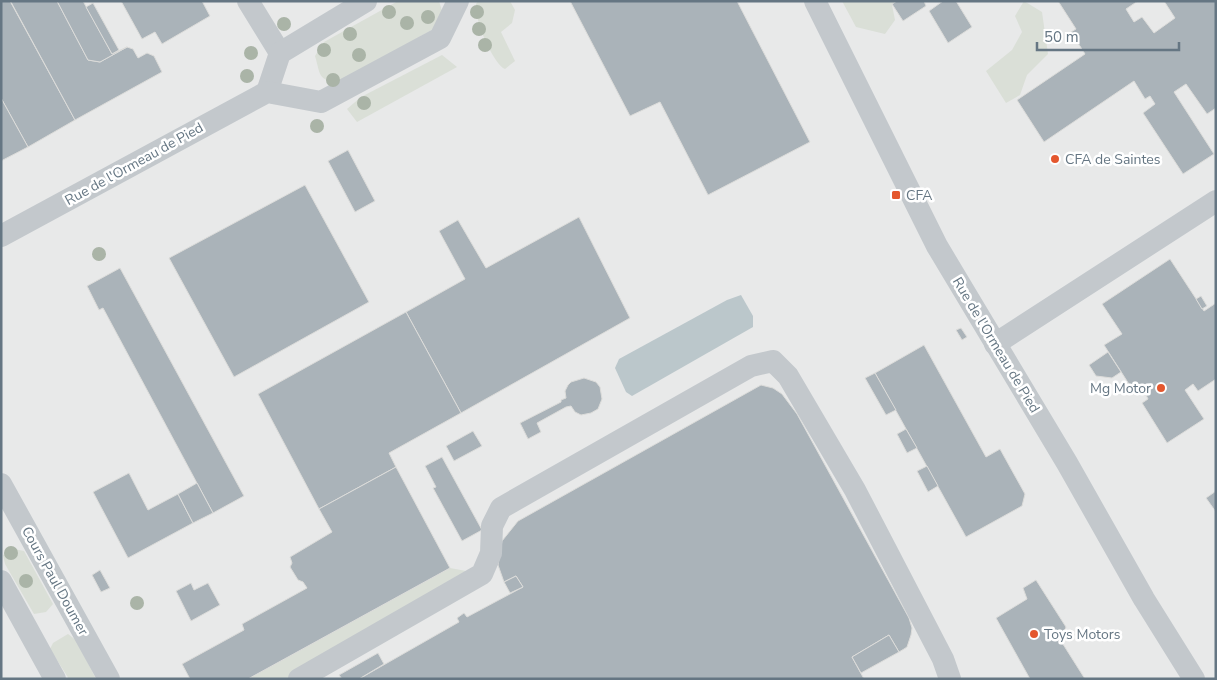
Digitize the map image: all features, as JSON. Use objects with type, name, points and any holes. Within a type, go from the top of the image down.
[{"type":"street","points":[[248,1],[280,53]]},
{"type":"street","points":[[366,1],[280,53],[267,92],[321,102],[440,38],[458,1]]},
{"type":"street","name":"Rue de l'Ormeau de Pied","points":[[815,1],[937,246],[1067,463],[1144,599],[1194,679]]},
{"type":"street","name":"Rue de l'Ormeau de Pied","points":[[1,236],[267,92]]},
{"type":"street","points":[[995,344],[1216,201]]},
{"type":"street","points":[[299,679],[482,574],[491,553],[492,526],[501,508],[751,366],[773,361],[788,376],[854,490],[943,660],[950,679]]},
{"type":"street","name":"Cours Paul Doumer","points":[[1,484],[109,679]]},
{"type":"street","points":[[1,581],[55,679]]},
{"type":"shaded area","points":[[1,1],[1216,1],[1216,679],[1,679]]},
{"type":"shaded area","points":[[398,1],[439,1],[443,14],[435,28],[339,83],[327,80],[321,76],[315,56],[324,42]]},
{"type":"shaded area","points":[[478,1],[510,1],[515,10],[512,23],[501,32],[515,61],[505,69],[488,47],[482,32],[476,10]]},
{"type":"shaded area","points":[[842,1],[897,1],[892,5],[895,20],[885,34],[856,27]]},
{"type":"shaded area","points":[[1024,1],[1042,12],[1048,54],[1027,75],[1020,95],[1006,103],[986,71],[1012,50],[1022,32],[1015,16]]},
{"type":"shaded area","points":[[442,55],[457,67],[357,122],[347,109],[361,97]]},
{"type":"shaded area","points":[[741,295],[753,316],[753,327],[632,396],[626,392],[615,368],[619,359],[727,300]]},
{"type":"shaded area","points":[[14,549],[24,551],[53,604],[46,612],[34,614],[5,564],[3,555]]},
{"type":"shaded area","points":[[450,568],[477,573],[295,679],[248,679]]},
{"type":"shaded area","points":[[68,634],[77,641],[96,679],[69,679],[50,649],[53,643]]},
{"type":"building","points":[[1,1],[10,1],[75,120],[28,147],[1,98]]},
{"type":"building","points":[[12,1],[57,1],[88,60],[100,62],[127,47],[133,49],[138,58],[147,53],[154,56],[162,72],[75,120]]},
{"type":"building","points":[[57,1],[83,1],[112,54],[127,47],[100,62],[88,60]]},
{"type":"building","points":[[121,1],[202,1],[210,16],[162,44],[155,32],[142,39]]},
{"type":"building","points":[[570,1],[737,1],[810,142],[708,195],[660,102],[630,116]]},
{"type":"building","points":[[897,1],[924,1],[926,6],[903,21],[892,4]]},
{"type":"building","points":[[943,1],[956,1],[972,27],[948,43],[929,11]]},
{"type":"building","points":[[1058,1],[1138,1],[1126,9],[1134,22],[1142,17],[1154,33],[1175,18],[1164,1],[1216,1],[1216,108],[1207,114],[1186,84],[1174,92],[1214,154],[1183,174],[1143,113],[1155,104],[1150,96],[1145,99],[1134,81],[1044,142],[1017,100],[1085,54],[1071,32],[1076,29]]},
{"type":"building","points":[[93,3],[119,50],[112,54],[86,7]]},
{"type":"building","points":[[1,98],[28,147],[1,161]]},
{"type":"building","points":[[348,150],[375,201],[355,212],[328,161]]},
{"type":"building","points":[[305,185],[369,302],[234,377],[169,258]]},
{"type":"building","points":[[579,217],[630,318],[461,413],[406,312],[465,279],[439,231],[458,220],[486,268]]},
{"type":"building","points":[[1170,259],[1204,311],[1216,303],[1216,379],[1198,391],[1193,384],[1185,390],[1204,419],[1167,443],[1142,403],[1148,399],[1146,395],[1134,392],[1104,345],[1122,334],[1102,304]]},
{"type":"building","points":[[120,268],[244,496],[213,513],[103,308],[99,310],[87,286]]},
{"type":"building","points":[[1201,296],[1207,306],[1202,309],[1196,299]]},
{"type":"building","points":[[406,312],[461,413],[389,453],[396,467],[319,509],[258,394]]},
{"type":"building","points":[[961,328],[967,337],[962,340],[956,330]]},
{"type":"building","points":[[924,345],[986,457],[1000,449],[1025,494],[1022,506],[966,537],[875,373]]},
{"type":"building","points":[[1108,352],[1121,372],[1112,378],[1096,376],[1089,365]]},
{"type":"building","points":[[875,373],[896,410],[886,415],[865,378]]},
{"type":"building","points":[[584,378],[596,382],[600,387],[602,399],[598,409],[581,415],[575,412],[571,406],[566,407],[537,423],[541,432],[528,439],[520,423],[561,402],[561,400],[566,398],[565,391],[568,385],[571,382]]},
{"type":"building","points":[[761,385],[773,388],[782,394],[797,414],[909,618],[912,628],[907,647],[899,652],[889,635],[852,657],[864,679],[359,679],[459,622],[457,618],[464,613],[467,617],[523,587],[516,576],[504,582],[498,565],[502,541],[518,521]]},
{"type":"building","points":[[906,429],[917,448],[907,453],[897,434]]},
{"type":"building","points":[[473,431],[482,446],[454,461],[446,446]]},
{"type":"building","points":[[442,457],[482,530],[462,541],[433,488],[436,487],[425,466]]},
{"type":"building","points":[[927,466],[938,486],[928,492],[917,471]]},
{"type":"building","points":[[396,467],[450,568],[248,679],[190,679],[182,664],[244,630],[242,624],[307,588],[303,582],[298,580],[290,567],[292,563],[290,557],[332,532],[319,509]]},
{"type":"building","points":[[129,473],[148,510],[178,494],[193,523],[128,558],[93,492]]},
{"type":"building","points":[[197,483],[213,513],[193,523],[178,494]]},
{"type":"building","points":[[1216,491],[1216,512],[1206,498]]},
{"type":"building","points":[[100,570],[110,588],[101,592],[92,575]]},
{"type":"building","points":[[516,576],[523,587],[510,593],[504,582]]},
{"type":"building","name":"Toys Motors","points":[[1036,580],[1066,627],[1061,641],[1085,679],[1030,679],[996,618],[1027,599],[1023,588]]},
{"type":"building","points":[[191,583],[194,590],[208,583],[220,605],[191,621],[176,591]]},
{"type":"building","points":[[889,635],[899,652],[861,673],[852,657]]},
{"type":"building","points":[[378,653],[384,664],[359,679],[342,679],[339,675]]},
{"type":"place","name":"CFA de Saintes","points":[[1055,159]]},
{"type":"place","name":"CFA","points":[[896,195]]},
{"type":"place","name":"Mg Motor","points":[[1161,388]]},
{"type":"place","name":"Toys Motors","points":[[1034,634]]}]
